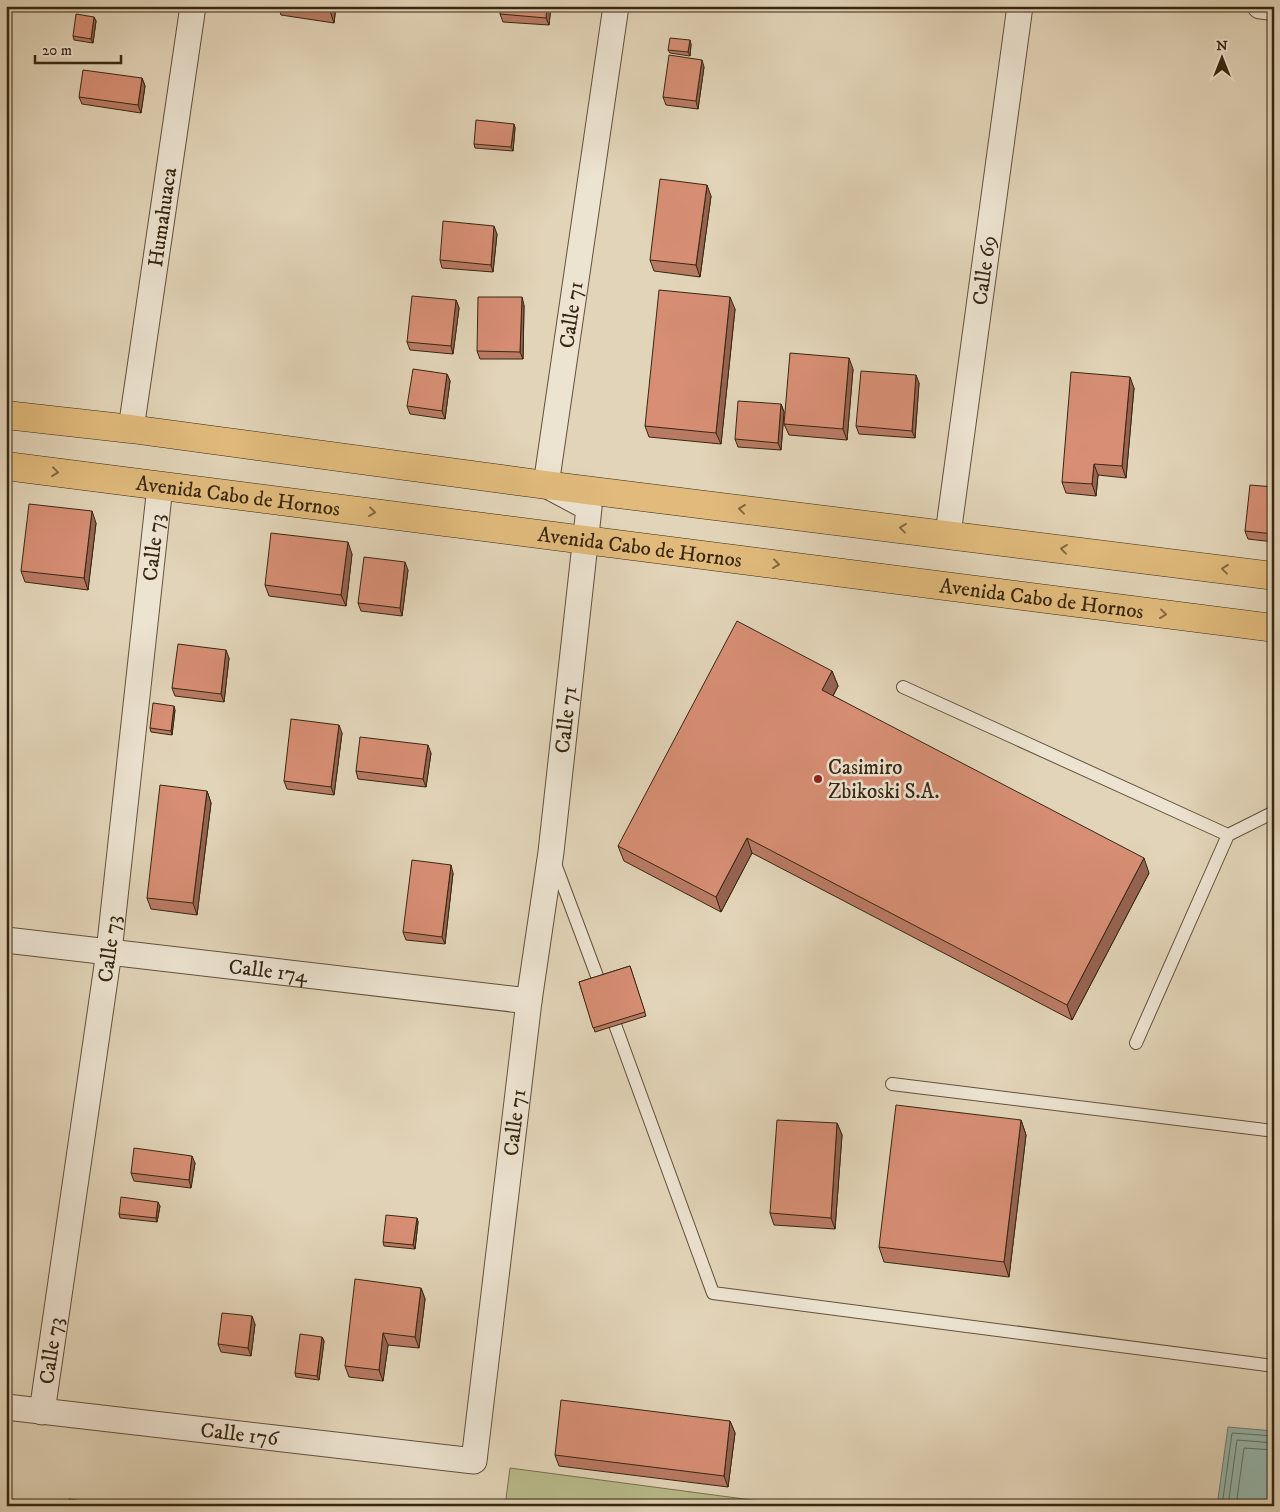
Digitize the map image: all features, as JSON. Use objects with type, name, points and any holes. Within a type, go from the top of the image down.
[{"type":"main road","points":[[6,415],[1274,576]]},
{"type":"main road","name":"Avenida Cabo de Hornos","points":[[6,466],[1274,628]]},
{"type":"street","name":"Humahuaca","points":[[131,430],[193,6]]},
{"type":"street","name":"Calle 71","points":[[474,1461],[530,1001],[551,852],[589,508],[546,485],[616,6]]},
{"type":"street","name":"Calle 69","points":[[948,534],[1020,6]]},
{"type":"street","points":[[1260,6],[1274,8]]},
{"type":"street","name":"Calle 73","points":[[42,1412],[110,952],[160,486]]},
{"type":"street","name":"Calle 174","points":[[6,940],[530,1001]]},
{"type":"street","name":"Calle 176","points":[[6,1407],[474,1461]]},
{"type":"lane","points":[[903,687],[1228,835]]},
{"type":"lane","points":[[1136,1043],[1228,835],[1274,812]]},
{"type":"lane","points":[[551,852],[713,1293],[1274,1366]]},
{"type":"lane","points":[[892,1084],[1274,1131]]},
{"type":"green space","points":[[510,1468],[797,1506],[505,1506]]},
{"type":"water","points":[[1228,1427],[1274,1431],[1274,1506],[1217,1506]]},
{"type":"building","points":[[296,6],[331,6],[330,11]]},
{"type":"building","points":[[501,6],[547,6],[546,18],[500,14]]},
{"type":"building","points":[[76,14],[94,17],[91,39],[73,36]]},
{"type":"building","points":[[670,38],[690,40],[688,52],[668,50]]},
{"type":"building","points":[[669,55],[702,60],[696,101],[663,97]]},
{"type":"building","points":[[83,70],[142,78],[138,105],[79,97]]},
{"type":"building","points":[[476,120],[514,124],[511,147],[474,144]]},
{"type":"building","points":[[660,179],[707,185],[696,265],[650,260]]},
{"type":"building","points":[[443,221],[494,226],[491,265],[440,260]]},
{"type":"building","points":[[659,290],[730,297],[716,433],[645,426]]},
{"type":"building","points":[[412,296],[456,300],[451,346],[407,342]]},
{"type":"building","points":[[478,297],[522,297],[520,352],[477,351]]},
{"type":"building","points":[[790,353],[849,358],[843,429],[784,424]]},
{"type":"building","points":[[413,369],[447,374],[442,411],[407,406]]},
{"type":"building","points":[[861,371],[916,375],[912,431],[856,426]]},
{"type":"building","points":[[1071,372],[1130,377],[1122,466],[1094,464],[1092,484],[1062,482]]},
{"type":"building","points":[[738,401],[781,404],[778,443],[735,439]]},
{"type":"building","points":[[1250,485],[1274,487],[1274,534],[1245,531]]},
{"type":"building","points":[[29,504],[92,511],[84,578],[21,571]]},
{"type":"building","points":[[271,533],[348,542],[341,595],[265,585]]},
{"type":"building","points":[[364,557],[405,562],[400,608],[358,603]]},
{"type":"building","name":"Casimiro Zbikoski S.A.","points":[[737,621],[832,671],[822,690],[1144,858],[1067,1005],[747,838],[716,897],[618,846]]},
{"type":"building","points":[[178,644],[226,650],[221,694],[172,688]]},
{"type":"building","points":[[153,703],[174,706],[171,731],[150,728]]},
{"type":"building","points":[[291,719],[339,725],[331,787],[284,781]]},
{"type":"building","points":[[360,737],[428,745],[423,779],[356,771]]},
{"type":"building","points":[[160,785],[207,791],[193,903],[147,898]]},
{"type":"building","points":[[412,860],[451,865],[442,937],[403,932]]},
{"type":"building","points":[[630,966],[645,1012],[593,1028],[579,982]]},
{"type":"building","points":[[896,1105],[1021,1120],[1004,1262],[879,1247]]},
{"type":"building","points":[[777,1120],[837,1123],[831,1218],[770,1213]]},
{"type":"building","points":[[134,1148],[192,1156],[189,1180],[131,1173]]},
{"type":"building","points":[[121,1197],[158,1202],[156,1218],[119,1214]]},
{"type":"building","points":[[386,1215],[417,1218],[413,1245],[383,1242]]},
{"type":"building","points":[[355,1279],[421,1288],[415,1337],[383,1333],[379,1370],[345,1366]]},
{"type":"building","points":[[222,1313],[252,1316],[248,1348],[218,1344]]},
{"type":"building","points":[[300,1334],[322,1337],[317,1376],[295,1373]]},
{"type":"building","points":[[561,1400],[730,1421],[724,1476],[555,1455]]},
{"type":"building","points":[[69,1499],[99,1503],[99,1506],[68,1506]]},
{"type":"place","name":"Casimiro Zbikoski S.A.","points":[[818,779]]}]
